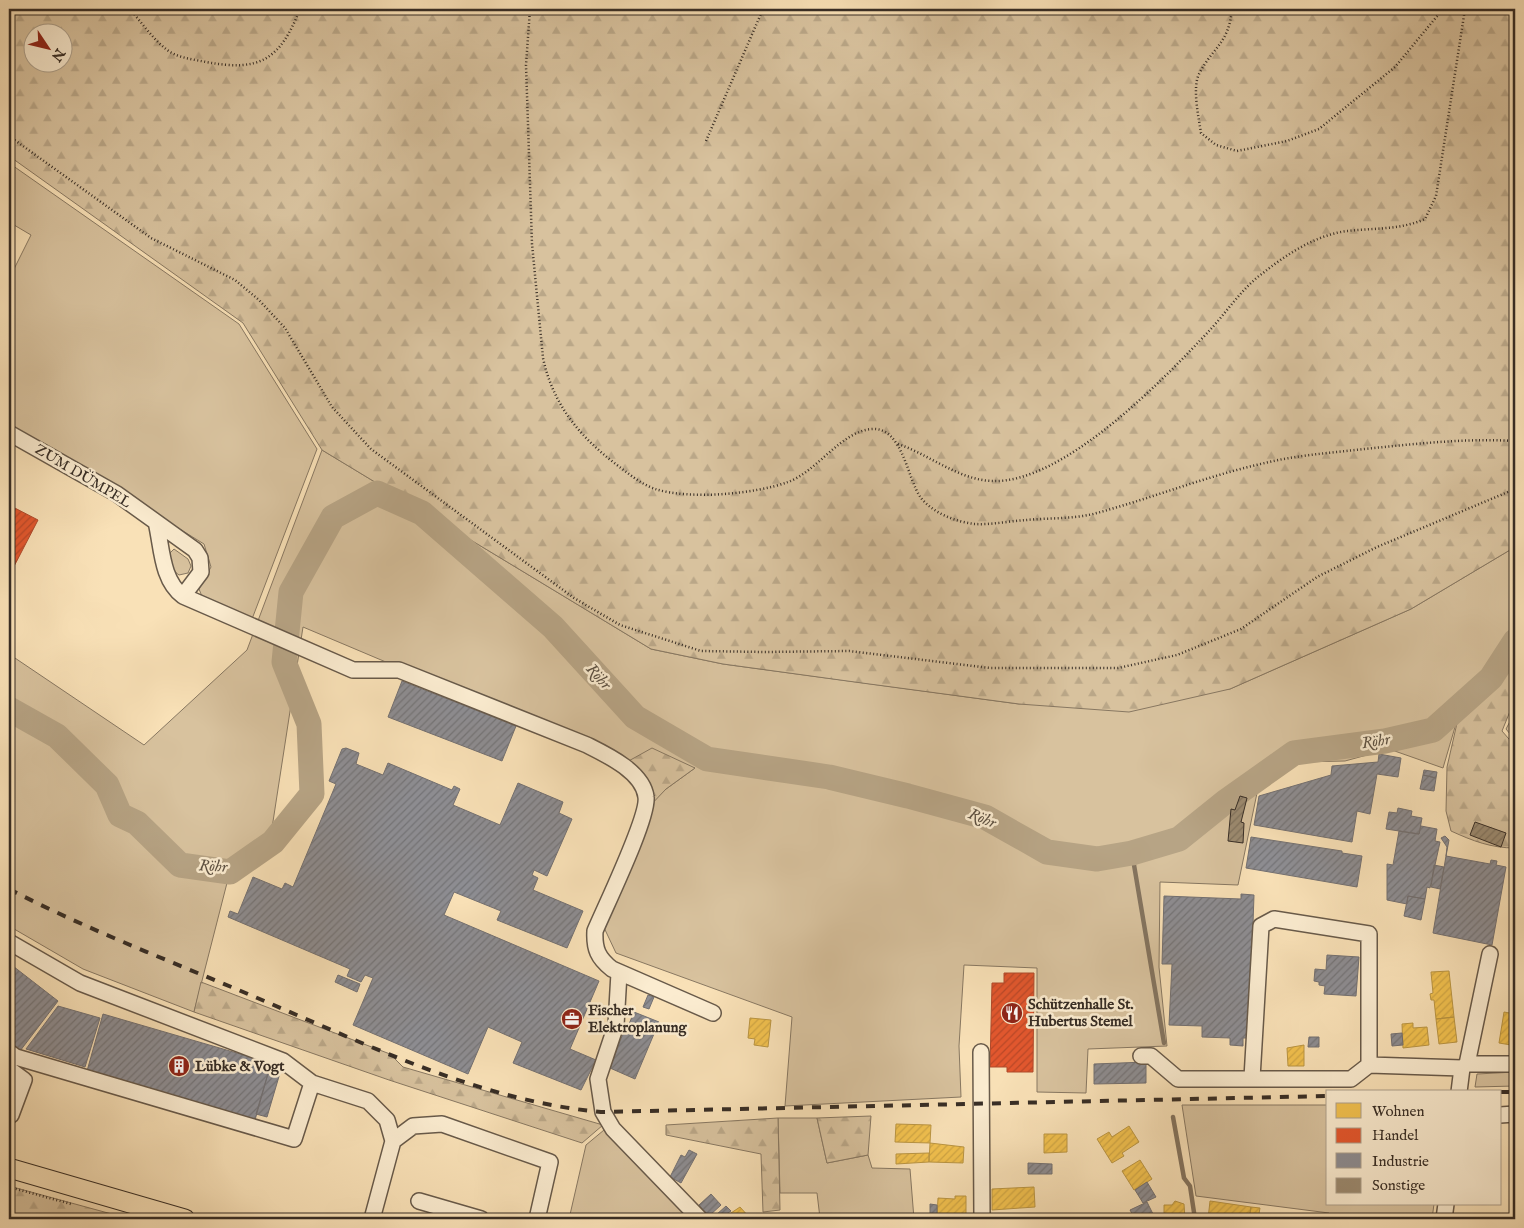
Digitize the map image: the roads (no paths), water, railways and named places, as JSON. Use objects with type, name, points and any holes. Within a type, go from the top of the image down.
[{"type":"main road","points":[[9,1168],[185,1219]]},
{"type":"street","name":"ZUM DÜMPEL","points":[[9,433],[117,494],[195,550],[200,558],[201,572],[183,596]]},
{"type":"street","points":[[156,522],[167,577],[176,591],[183,596],[353,670],[400,670],[587,745],[610,757],[630,772],[641,784],[646,798],[645,809],[595,931],[594,945],[600,960],[619,973],[713,1013]]},
{"type":"street","points":[[1252,1078],[1261,926],[1274,919],[1370,934],[1369,1065]]},
{"type":"street","points":[[9,942],[80,983],[283,1061],[312,1082],[368,1101],[386,1120],[393,1141],[372,1219]]},
{"type":"street","points":[[1459,1090],[1490,954]]},
{"type":"street","points":[[619,973],[616,1025],[598,1079],[606,1119],[700,1219]]},
{"type":"street","points":[[9,1052],[16,1057],[294,1139],[312,1082]]},
{"type":"street","points":[[981,1052],[982,1219]]},
{"type":"street","points":[[1141,1056],[1151,1056],[1178,1079],[1351,1079],[1369,1065],[1465,1066],[1515,1064]]},
{"type":"street","points":[[9,1069],[24,1080],[11,1115]]},
{"type":"street","points":[[1502,1115],[1515,1114]]},
{"type":"street","points":[[393,1141],[413,1126],[442,1124],[550,1162],[537,1219]]},
{"type":"street","points":[[419,1201],[481,1219]]},
{"type":"street","points":[[1444,1219],[1446,1206]]},
{"type":"waterway","name":"Röhr","points":[[9,709],[57,736],[107,785],[120,815],[137,823],[180,865],[230,872],[273,842],[312,794],[309,724],[284,662],[291,592],[333,517],[377,493],[422,513],[553,627],[635,717],[707,759],[829,777],[908,796],[985,817],[1047,852],[1097,859],[1132,853],[1179,839],[1225,802],[1294,753],[1385,741],[1433,730],[1491,678],[1515,641]]},
{"type":"waterway","points":[[1132,853],[1164,1043]]},
{"type":"waterway","points":[[1173,1117],[1184,1178],[1190,1186],[1195,1219]]},
{"type":"railway","points":[[9,889],[100,932],[381,1051],[468,1083],[556,1106],[601,1112],[1326,1096]]},
{"type":"railway","points":[[1502,1092],[1515,1092]]},
{"type":"place","name":"Schützenhalle St. Hubertus Stemel","points":[[1012,1013]]},
{"type":"place","name":"Fischer Elektroplanung","points":[[572,1019]]},
{"type":"place","name":"Lübke & Vogt","points":[[179,1066]]}]
